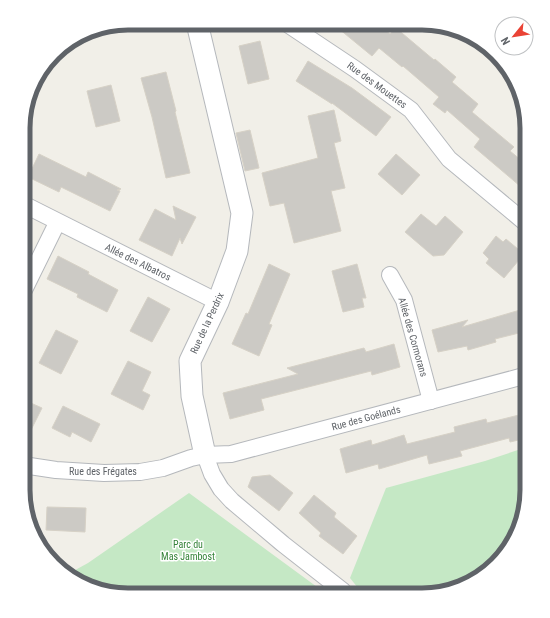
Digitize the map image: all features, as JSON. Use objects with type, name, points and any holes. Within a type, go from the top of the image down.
[{"type":"street","name":"Rue de la Perdrix","points":[[199,30],[242,213],[236,251],[218,302],[190,361],[192,396],[205,455],[212,474],[221,490],[232,501],[283,544],[339,588]]},
{"type":"street","name":"Rue des Mouettes","points":[[297,30],[355,68],[411,110],[449,159],[520,218]]},
{"type":"street","name":"Allée des Albatros","points":[[30,208],[218,302]]},
{"type":"street","points":[[30,278],[57,223]]},
{"type":"street","name":"Allée des Cormorans","points":[[390,275],[404,300],[431,401]]},
{"type":"street","name":"Rue des Goélands","points":[[205,455],[231,454],[520,378]]},
{"type":"street","name":"Rue des Frégates","points":[[30,466],[77,472],[140,472],[163,468],[191,458],[205,455]]},
{"type":"green space","points":[[520,449],[520,496],[515,522],[500,550],[487,564],[465,578],[454,583],[441,586],[428,588],[358,588],[350,578],[386,488],[485,461]]},
{"type":"green space","name":"Parc du Mas Jambost","points":[[189,493],[318,588],[122,588],[90,581],[74,571],[88,563]]},
{"type":"building","points":[[340,30],[385,30],[390,34],[394,30],[398,30],[456,77],[452,82],[478,104],[472,112],[514,147],[510,151],[520,159],[520,186],[474,147],[480,139],[447,110],[445,113],[433,104],[439,97],[403,66],[402,67],[379,48],[372,56]]},
{"type":"building","points":[[260,41],[269,79],[248,84],[239,46]]},
{"type":"building","points":[[308,61],[352,88],[391,117],[376,136],[332,103],[296,81]]},
{"type":"building","points":[[166,72],[190,173],[166,178],[152,117],[141,78]]},
{"type":"building","points":[[111,85],[120,121],[96,127],[87,91]]},
{"type":"building","points":[[334,110],[341,141],[334,143],[345,188],[331,191],[341,231],[294,243],[284,203],[270,206],[262,173],[318,158],[308,116]]},
{"type":"building","points":[[250,130],[259,168],[245,171],[236,133]]},
{"type":"building","points":[[39,154],[86,177],[88,172],[121,189],[117,190],[120,191],[110,211],[61,187],[59,192],[30,178],[30,173]]},
{"type":"building","points":[[396,154],[420,175],[402,195],[378,174]]},
{"type":"building","points":[[173,206],[196,217],[182,244],[180,238],[172,256],[139,240],[155,209],[176,220]]},
{"type":"building","points":[[421,214],[436,226],[445,216],[463,232],[444,255],[433,256],[405,232]]},
{"type":"building","points":[[496,236],[503,242],[506,239],[520,251],[520,259],[504,278],[486,263],[489,259],[483,253]]},
{"type":"building","points":[[58,256],[89,272],[88,274],[118,290],[107,312],[77,297],[78,294],[47,279]]},
{"type":"building","points":[[269,264],[290,274],[269,324],[272,325],[259,356],[232,344],[246,313],[248,314]]},
{"type":"building","points":[[357,264],[366,298],[362,298],[364,307],[343,312],[332,271]]},
{"type":"building","points":[[148,297],[170,309],[152,342],[130,331]]},
{"type":"building","points":[[520,310],[520,333],[495,339],[496,342],[468,350],[467,346],[438,352],[432,330],[468,320],[462,327]]},
{"type":"building","points":[[56,330],[78,341],[61,374],[39,363]]},
{"type":"building","points":[[394,344],[400,367],[372,375],[371,371],[261,399],[264,410],[230,419],[223,393],[298,374],[287,368],[364,348],[366,352]]},
{"type":"building","points":[[128,361],[151,372],[142,391],[150,395],[143,410],[111,394]]},
{"type":"building","points":[[30,403],[42,408],[30,432]]},
{"type":"building","points":[[63,406],[100,424],[91,442],[72,432],[70,437],[52,428]]},
{"type":"building","points":[[520,415],[520,440],[510,442],[509,438],[460,451],[462,456],[429,464],[427,455],[379,469],[378,464],[346,473],[340,449],[371,440],[372,445],[404,435],[407,444],[455,432],[454,427],[486,419],[487,423]]},
{"type":"building","points":[[270,475],[293,493],[279,511],[248,487],[252,477]]},
{"type":"building","points":[[314,495],[336,513],[334,517],[357,536],[343,554],[319,536],[321,533],[299,513]]},
{"type":"building","points":[[47,507],[86,508],[85,532],[46,530]]}]
